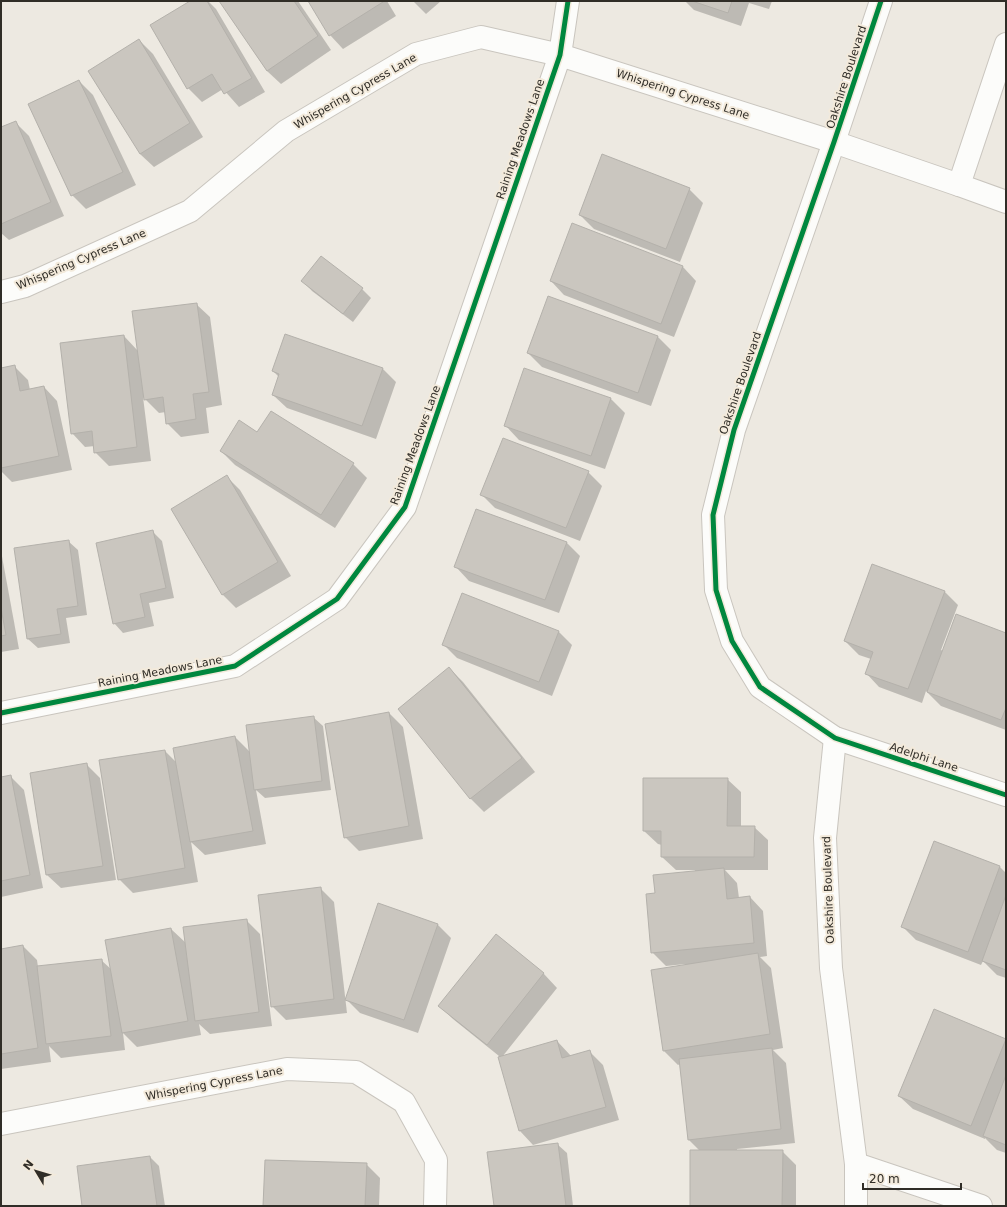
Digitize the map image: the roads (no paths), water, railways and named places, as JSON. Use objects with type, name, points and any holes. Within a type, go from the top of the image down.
[{"type":"street","name":"Raining Meadows Lane","points":[[1,713],[235,666],[337,599],[405,507],[560,55],[568,1]]},
{"type":"street","name":"Oakshire Boulevard","points":[[856,1206],[856,1164],[831,960],[825,838],[835,738],[760,687],[732,641],[716,590],[713,515],[734,430],[834,142],[881,1]]},
{"type":"street","name":"Whispering Cypress Lane","points":[[1,292],[25,286],[190,211],[286,131],[416,54],[481,37],[560,55],[834,142],[959,184],[1006,202]]},
{"type":"street","points":[[959,184],[1006,44]]},
{"type":"street","name":"Adelphi Lane","points":[[835,738],[1006,795]]},
{"type":"street","name":"Whispering Cypress Lane","points":[[1,1124],[287,1069],[356,1072],[404,1102],[436,1160],[435,1206]]},
{"type":"street","points":[[856,1164],[982,1206]]}]
